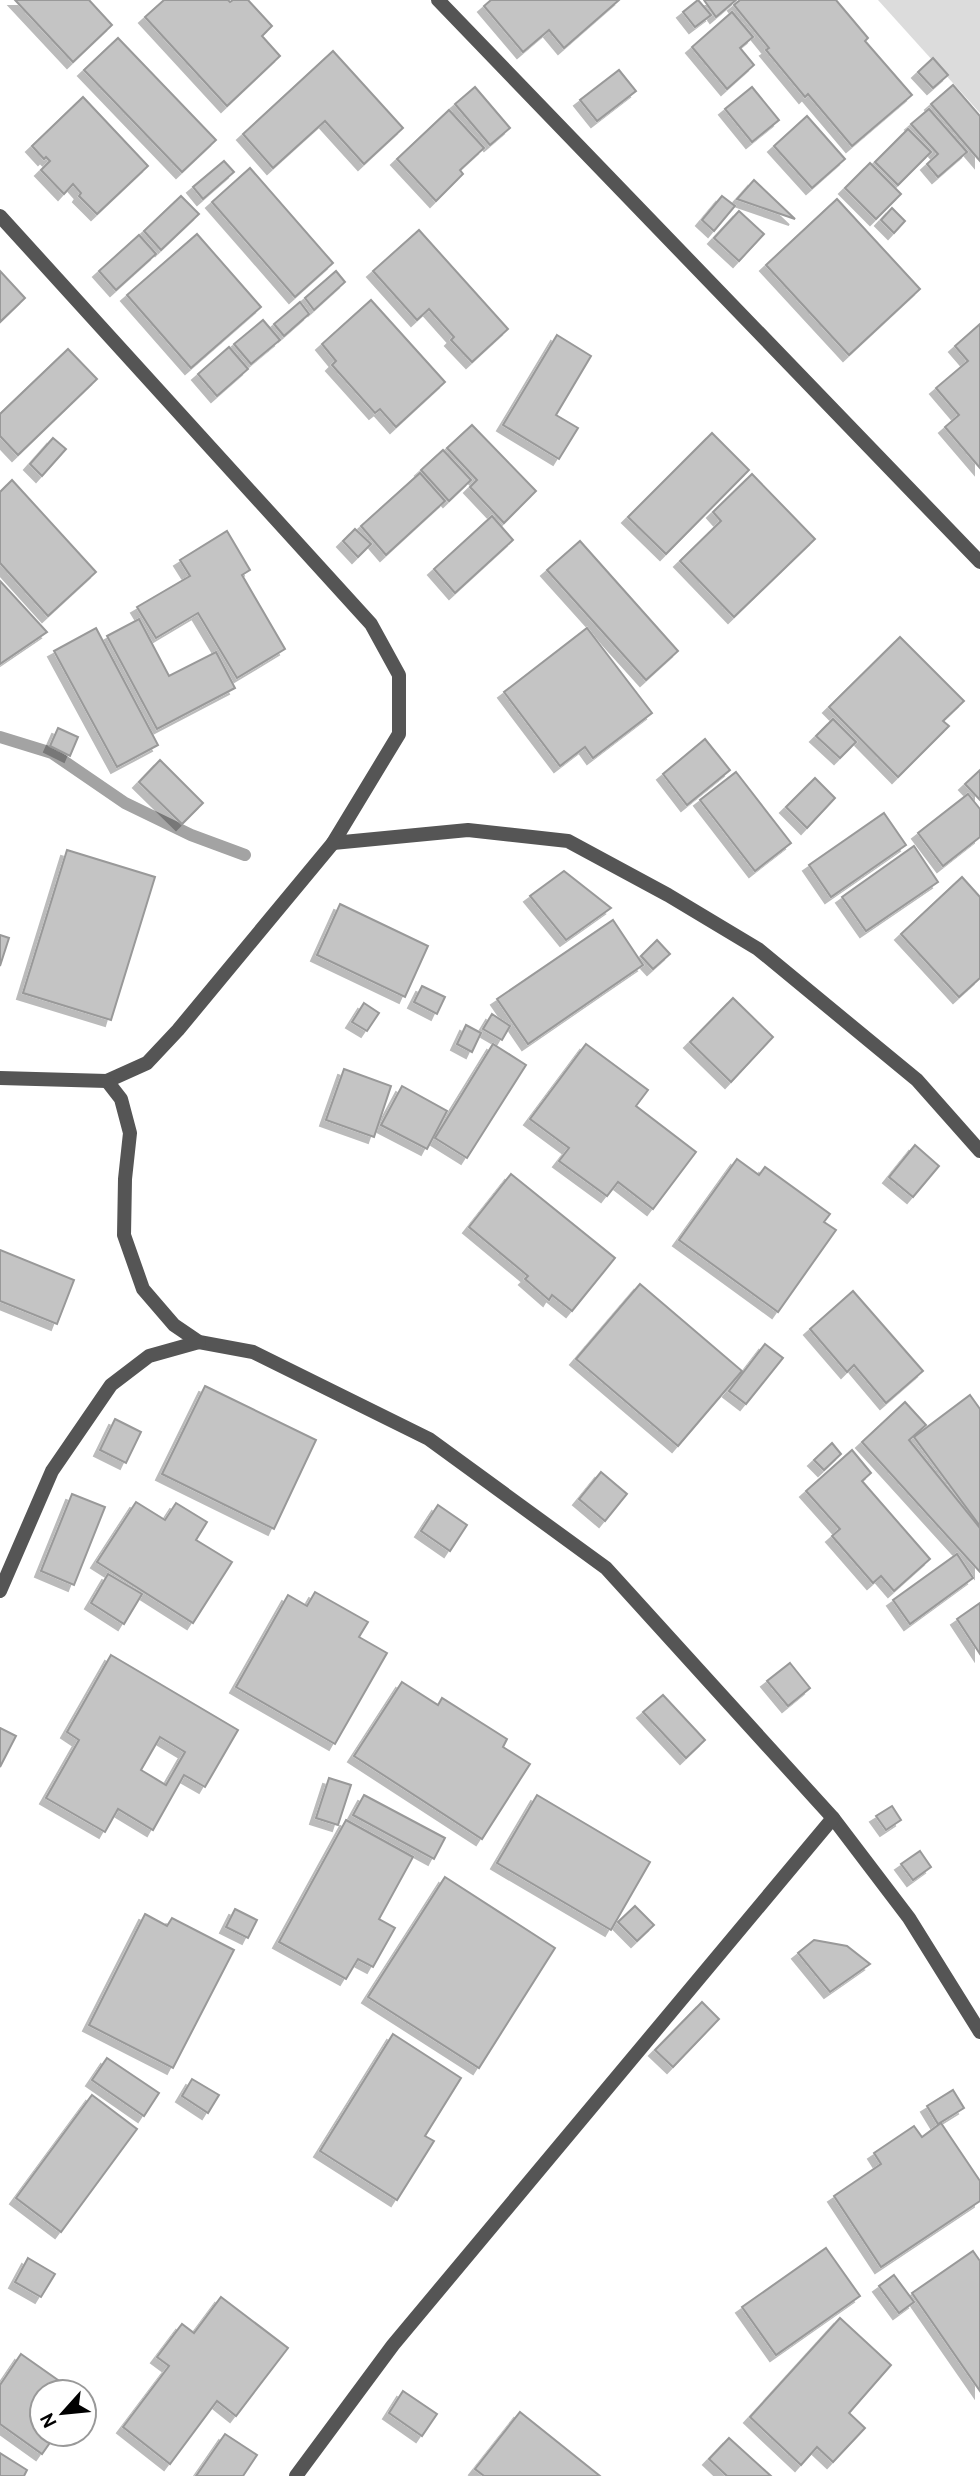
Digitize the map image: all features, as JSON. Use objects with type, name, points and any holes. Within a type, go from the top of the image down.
[{"type":"street","points":[[438,0],[980,562]]},
{"type":"street","points":[[0,216],[371,624],[399,675],[399,734],[333,843],[178,1030],[146,1063],[107,1081],[0,1078]]},
{"type":"street","points":[[333,843],[468,830],[568,841],[668,895],[758,949],[917,1080],[980,1151]]},
{"type":"street","points":[[107,1081],[121,1099],[130,1133],[125,1179],[124,1235],[144,1289],[174,1325],[200,1342],[253,1352],[429,1439],[606,1568],[833,1818],[909,1917],[980,2032]]},
{"type":"street","points":[[0,1591],[52,1471],[111,1385],[149,1356],[200,1342]]},
{"type":"street","points":[[296,2476],[393,2345],[833,1818]]},
{"type":"shaded area","points":[[878,0],[980,0],[980,113]]},
{"type":"building","points":[[15,0],[89,0],[112,25],[73,62]]},
{"type":"building","points":[[164,0],[248,0],[272,26],[262,36],[280,56],[227,106],[145,17]]},
{"type":"building","points":[[491,0],[619,0],[564,48],[549,30],[523,52],[484,6]]},
{"type":"building","points":[[698,0],[711,15],[695,27],[683,12]]},
{"type":"building","points":[[704,0],[736,0],[716,17]]},
{"type":"building","points":[[740,0],[836,0],[868,38],[865,41],[912,95],[852,146],[808,94],[805,97],[766,50],[769,48],[734,5]]},
{"type":"building","points":[[732,12],[753,37],[740,48],[754,65],[727,89],[692,47]]},
{"type":"building","points":[[118,38],[216,140],[182,172],[84,70]]},
{"type":"building","points":[[333,51],[403,128],[364,164],[325,121],[273,168],[243,134]]},
{"type":"building","points":[[933,58],[948,75],[933,88],[918,72]]},
{"type":"building","points":[[619,70],[636,91],[597,121],[580,100]]},
{"type":"building","points":[[953,85],[980,116],[980,161],[931,104]]},
{"type":"building","points":[[475,87],[510,128],[490,145],[455,104]]},
{"type":"building","points":[[752,87],[779,120],[752,142],[725,109]]},
{"type":"building","points":[[83,97],[148,166],[97,214],[79,196],[81,193],[73,184],[64,194],[41,170],[50,161],[46,157],[44,159],[32,146]]},
{"type":"building","points":[[929,109],[967,152],[938,177],[927,164],[938,154],[911,124]]},
{"type":"building","points":[[449,110],[484,148],[460,170],[463,174],[436,201],[397,159]]},
{"type":"building","points":[[807,116],[845,159],[812,188],[774,146]]},
{"type":"building","points":[[908,129],[931,152],[898,185],[875,162]]},
{"type":"building","points":[[224,161],[234,172],[203,199],[193,187]]},
{"type":"building","points":[[870,163],[901,194],[876,219],[845,188]]},
{"type":"building","points":[[250,168],[333,263],[295,297],[212,202]]},
{"type":"building","points":[[754,180],[795,219],[737,199]]},
{"type":"building","points":[[181,196],[199,214],[161,250],[144,231]]},
{"type":"building","points":[[722,196],[735,206],[714,231],[702,220]]},
{"type":"building","points":[[837,199],[920,289],[849,355],[766,265]]},
{"type":"building","points":[[892,208],[905,221],[894,233],[881,220]]},
{"type":"building","points":[[739,211],[764,234],[739,261],[714,238]]},
{"type":"building","points":[[419,230],[508,329],[472,362],[451,340],[454,337],[429,309],[417,320],[373,271]]},
{"type":"building","points":[[197,234],[261,307],[191,368],[127,295]]},
{"type":"building","points":[[139,235],[156,254],[116,290],[99,271]]},
{"type":"building","points":[[0,271],[25,298],[0,322]]},
{"type":"building","points":[[336,271],[345,282],[314,310],[305,298]]},
{"type":"building","points":[[371,300],[445,382],[396,427],[380,409],[375,413],[332,365],[336,361],[322,344]]},
{"type":"building","points":[[300,302],[309,314],[284,336],[274,324]]},
{"type":"building","points":[[263,320],[280,340],[251,364],[234,344]]},
{"type":"building","points":[[980,324],[980,468],[945,427],[959,415],[936,388],[968,361],[955,346]]},
{"type":"building","points":[[557,335],[591,356],[556,415],[578,428],[559,459],[503,425]]},
{"type":"building","points":[[229,347],[248,369],[217,396],[198,374]]},
{"type":"building","points":[[68,349],[97,379],[18,455],[0,436],[0,414]]},
{"type":"building","points":[[472,425],[536,491],[504,523],[470,487],[477,480],[447,448]]},
{"type":"building","points":[[712,433],[749,470],[666,554],[628,517]]},
{"type":"building","points":[[53,438],[66,449],[42,476],[30,464]]},
{"type":"building","points":[[443,450],[471,480],[449,501],[421,470]]},
{"type":"building","points":[[420,473],[445,501],[386,555],[361,526]]},
{"type":"building","points":[[752,474],[815,539],[734,617],[680,561],[721,521],[713,512]]},
{"type":"building","points":[[12,480],[96,572],[48,616],[0,563],[0,492]]},
{"type":"building","points":[[492,516],[513,540],[455,593],[434,569]]},
{"type":"building","points":[[355,529],[371,544],[358,557],[343,541]]},
{"type":"building","points":[[227,531],[250,570],[242,575],[285,649],[237,678],[198,613],[156,638],[137,607],[190,576],[180,560]]},
{"type":"building","points":[[580,541],[678,651],[646,680],[547,570]]},
{"type":"building","points":[[0,581],[47,632],[0,664]]},
{"type":"building","points":[[139,619],[169,676],[216,652],[235,688],[157,729],[107,636]]},
{"type":"building","points":[[96,628],[158,745],[117,767],[54,651]]},
{"type":"building","points":[[587,628],[652,713],[593,758],[585,747],[560,766],[504,692]]},
{"type":"building","points":[[900,637],[964,701],[943,721],[949,726],[898,777],[829,707]]},
{"type":"building","points":[[833,719],[856,742],[840,758],[816,736]]},
{"type":"building","points":[[58,728],[78,737],[70,756],[50,746]]},
{"type":"building","points":[[705,739],[730,770],[687,805],[663,774]]},
{"type":"building","points":[[160,760],[203,803],[182,824],[139,782]]},
{"type":"building","points":[[980,770],[980,800],[965,784]]},
{"type":"building","points":[[736,772],[791,843],[755,871],[700,800]]},
{"type":"building","points":[[815,778],[835,798],[807,828],[786,807]]},
{"type":"building","points":[[968,794],[980,809],[980,837],[943,866],[918,833]]},
{"type":"building","points":[[884,813],[906,845],[831,897],[809,865]]},
{"type":"building","points":[[914,846],[938,882],[866,931],[842,897]]},
{"type":"building","points":[[67,850],[155,877],[111,1020],[23,993]]},
{"type":"building","points":[[564,871],[611,908],[566,940],[530,896]]},
{"type":"building","points":[[962,877],[980,897],[980,978],[959,997],[901,934]]},
{"type":"building","points":[[340,904],[428,946],[405,997],[317,955]]},
{"type":"building","points":[[613,920],[643,965],[528,1044],[497,999]]},
{"type":"building","points":[[0,935],[9,938],[0,966]]},
{"type":"building","points":[[657,940],[670,954],[653,969],[641,956]]},
{"type":"building","points":[[422,986],[445,997],[437,1014],[414,1002]]},
{"type":"building","points":[[733,998],[773,1037],[731,1082],[690,1042]]},
{"type":"building","points":[[364,1003],[379,1013],[367,1031],[352,1022]]},
{"type":"building","points":[[492,1014],[510,1026],[502,1040],[483,1029]]},
{"type":"building","points":[[466,1025],[481,1033],[472,1052],[457,1044]]},
{"type":"building","points":[[493,1044],[526,1065],[467,1158],[435,1138]]},
{"type":"building","points":[[586,1044],[648,1090],[636,1106],[696,1152],[653,1209],[618,1182],[607,1196],[559,1161],[569,1148],[530,1119]]},
{"type":"building","points":[[344,1069],[391,1086],[374,1137],[326,1120]]},
{"type":"building","points":[[402,1086],[447,1111],[427,1149],[381,1125]]},
{"type":"building","points":[[915,1145],[939,1166],[913,1197],[889,1177]]},
{"type":"building","points":[[737,1159],[759,1175],[765,1167],[830,1214],[824,1222],[836,1230],[778,1312],[679,1240]]},
{"type":"building","points":[[511,1174],[615,1258],[572,1311],[552,1295],[549,1300],[525,1279],[528,1276],[469,1227]]},
{"type":"building","points":[[0,1250],[74,1280],[57,1324],[0,1301]]},
{"type":"building","points":[[640,1284],[742,1371],[678,1446],[576,1359]]},
{"type":"building","points":[[853,1291],[923,1371],[886,1403],[854,1365],[847,1372],[810,1329]]},
{"type":"building","points":[[765,1344],[783,1358],[746,1404],[729,1391]]},
{"type":"building","points":[[205,1386],[316,1440],[274,1529],[162,1474]]},
{"type":"building","points":[[970,1395],[980,1409],[980,1526],[914,1437]]},
{"type":"building","points":[[905,1402],[926,1425],[909,1440],[980,1528],[980,1572],[862,1442]]},
{"type":"building","points":[[115,1419],[141,1432],[126,1463],[100,1450]]},
{"type":"building","points":[[832,1443],[841,1454],[824,1470],[814,1460]]},
{"type":"building","points":[[852,1450],[871,1473],[862,1481],[930,1559],[894,1591],[881,1576],[873,1583],[832,1536],[840,1529],[806,1491]]},
{"type":"building","points":[[601,1472],[627,1494],[605,1521],[579,1499]]},
{"type":"building","points":[[72,1494],[105,1507],[74,1585],[41,1571]]},
{"type":"building","points":[[136,1502],[165,1520],[176,1503],[207,1522],[196,1540],[232,1562],[193,1623],[97,1562]]},
{"type":"building","points":[[438,1505],[467,1525],[450,1551],[421,1531]]},
{"type":"building","points":[[957,1554],[973,1578],[910,1624],[893,1600]]},
{"type":"building","points":[[108,1574],[142,1594],[124,1624],[91,1603]]},
{"type":"building","points":[[315,1592],[368,1622],[359,1637],[387,1653],[335,1744],[236,1687],[288,1595],[307,1606]]},
{"type":"building","points":[[980,1603],[980,1654],[957,1619]]},
{"type":"building","points":[[111,1655],[238,1730],[205,1787],[184,1775],[153,1830],[118,1809],[105,1832],[46,1798],[79,1740],[67,1732]],"holes":[[[160,1737],[185,1752],[166,1785],[141,1770]]]},
{"type":"building","points":[[790,1663],[810,1688],[788,1706],[767,1681]]},
{"type":"building","points":[[402,1682],[438,1705],[442,1698],[507,1739],[503,1747],[530,1764],[482,1839],[354,1756]]},
{"type":"building","points":[[663,1695],[705,1740],[686,1758],[643,1712]]},
{"type":"building","points":[[0,1728],[16,1736],[0,1767]]},
{"type":"building","points":[[329,1778],[351,1785],[338,1825],[316,1818]]},
{"type":"building","points":[[364,1795],[445,1838],[434,1859],[353,1815]]},
{"type":"building","points":[[537,1795],[650,1862],[611,1930],[497,1863]]},
{"type":"building","points":[[892,1806],[901,1820],[886,1830],[876,1816]]},
{"type":"building","points":[[346,1820],[413,1857],[379,1919],[395,1928],[373,1967],[358,1959],[346,1979],[279,1942]]},
{"type":"building","points":[[920,1851],[931,1867],[913,1880],[901,1864]]},
{"type":"building","points":[[445,1877],[555,1948],[479,2068],[368,1997]]},
{"type":"building","points":[[635,1906],[654,1925],[637,1941],[618,1922]]},
{"type":"building","points":[[235,1909],[257,1920],[248,1938],[226,1927]]},
{"type":"building","points":[[145,1914],[167,1926],[172,1918],[234,1950],[173,2068],[89,2025]]},
{"type":"building","points":[[814,1940],[847,1946],[870,1964],[830,1992],[798,1953]]},
{"type":"building","points":[[702,2002],[719,2019],[673,2067],[655,2050]]},
{"type":"building","points":[[393,2034],[461,2078],[425,2136],[434,2141],[397,2200],[320,2151]]},
{"type":"building","points":[[107,2058],[159,2093],[144,2116],[92,2080]]},
{"type":"building","points":[[192,2079],[219,2095],[208,2113],[182,2096]]},
{"type":"building","points":[[953,2090],[964,2108],[938,2124],[927,2106]]},
{"type":"building","points":[[92,2095],[137,2129],[61,2232],[16,2198]]},
{"type":"building","points":[[941,2123],[980,2181],[980,2201],[881,2267],[834,2196],[881,2164],[874,2153],[914,2126],[922,2137]]},
{"type":"building","points":[[826,2248],[860,2296],[776,2355],[742,2307]]},
{"type":"building","points":[[973,2251],[980,2261],[980,2391],[912,2293]]},
{"type":"building","points":[[28,2258],[55,2274],[41,2297],[15,2282]]},
{"type":"building","points":[[894,2275],[914,2302],[899,2313],[879,2286]]},
{"type":"building","points":[[221,2297],[288,2348],[236,2416],[217,2401],[170,2464],[123,2427],[169,2366],[157,2357],[182,2324],[194,2333]]},
{"type":"building","points":[[840,2318],[891,2365],[849,2413],[865,2428],[833,2462],[817,2447],[801,2465],[750,2417]]},
{"type":"building","points":[[21,2354],[55,2378],[28,2378],[28,2444],[0,2424],[0,2385]]},
{"type":"building","points":[[403,2391],[437,2414],[422,2436],[389,2413]]},
{"type":"building","points":[[520,2412],[600,2476],[484,2476],[475,2469]]},
{"type":"building","points":[[225,2434],[257,2455],[243,2476],[196,2476]]},
{"type":"building","points":[[729,2438],[771,2476],[727,2476],[709,2459]]},
{"type":"building","points":[[34,2448],[46,2448],[42,2454]]},
{"type":"building","points":[[0,2453],[27,2470],[24,2476],[0,2476]]},
{"type":"waterway","points":[[0,737],[52,753],[125,803],[191,835],[245,855]]}]
